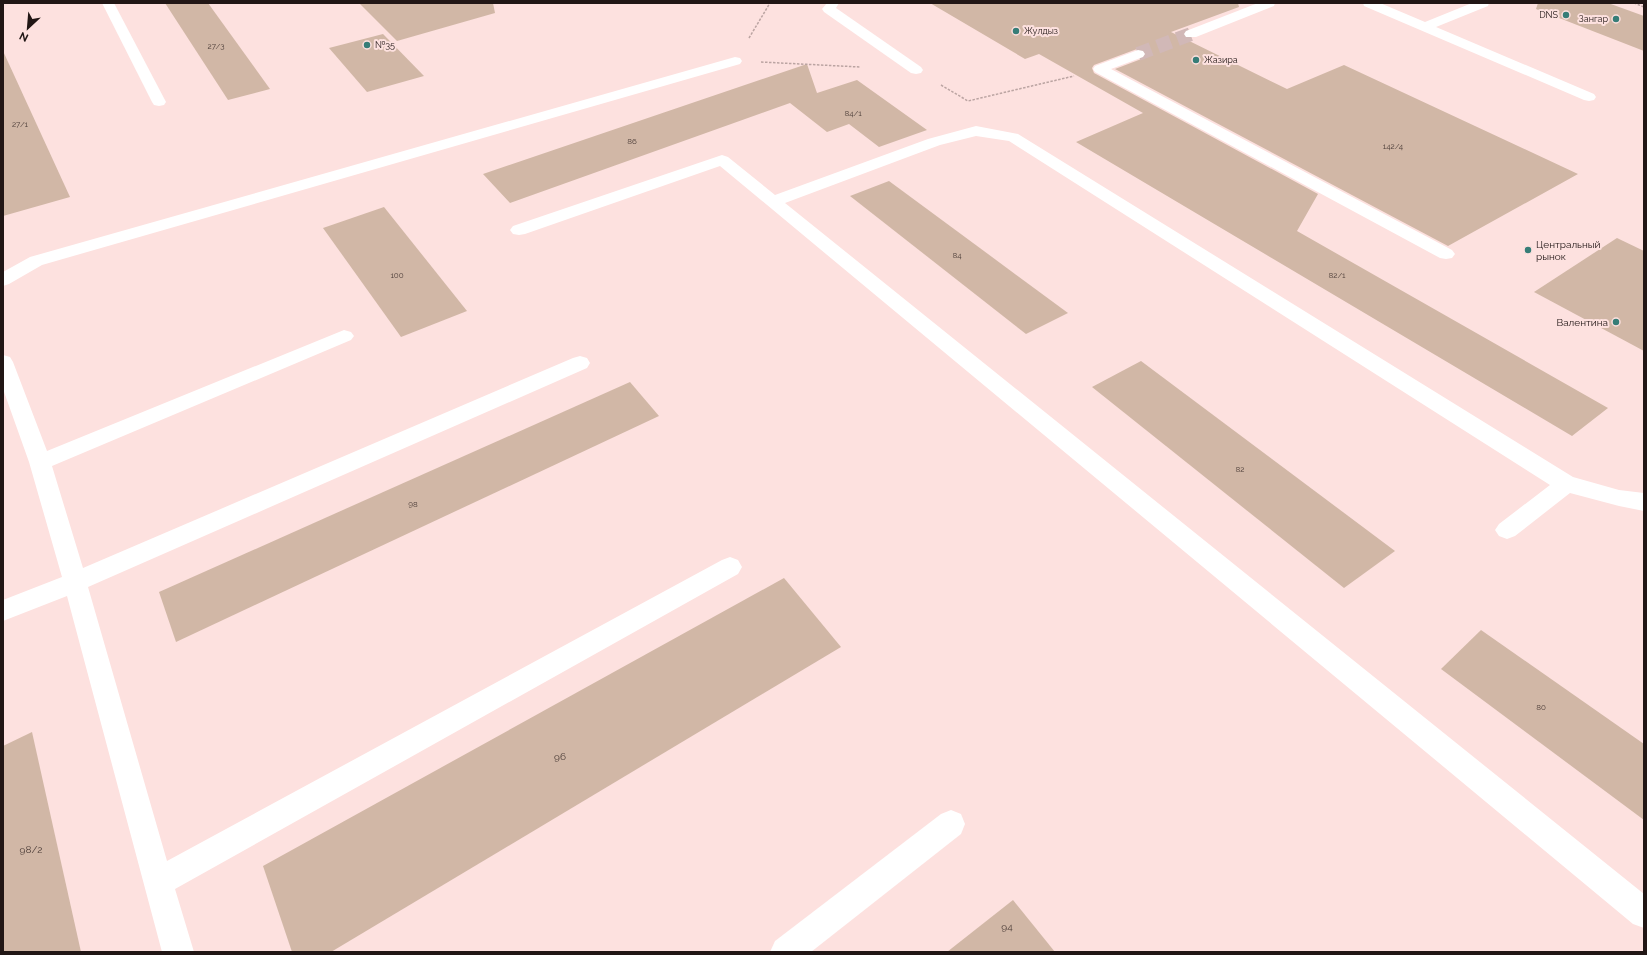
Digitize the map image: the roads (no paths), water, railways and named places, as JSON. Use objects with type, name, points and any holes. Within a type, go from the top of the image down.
[{"type":"street","points":[[108,3],[159,102]]},
{"type":"street","points":[[833,3],[829,9],[916,70]]},
{"type":"street","points":[[1191,34],[1269,3]]},
{"type":"street","points":[[1369,3],[1589,97]]},
{"type":"street","points":[[1424,27],[1483,3]]},
{"type":"street","points":[[1138,54],[1100,70],[1446,254]]},
{"type":"street","points":[[3,280],[36,261],[735,61]]},
{"type":"street","points":[[773,202],[934,142],[976,131],[1013,137],[1566,484],[1619,498],[1644,502]]},
{"type":"street","points":[[519,230],[722,160],[1644,912]]},
{"type":"street","points":[[40,462],[344,336]]},
{"type":"street","points":[[3,362],[40,462],[178,952]]},
{"type":"street","points":[[3,611],[75,582],[580,363]]},
{"type":"street","points":[[1507,530],[1566,484]]},
{"type":"street","points":[[159,882],[730,567]]},
{"type":"street","points":[[786,952],[952,824]]},
{"type":"tunnel","points":[[1138,54],[1191,34]]},
{"type":"place","name":"DNS","points":[[1566,15]]},
{"type":"place","name":"Зангар","points":[[1616,19]]},
{"type":"place","name":"Жулдыз","points":[[1016,31]]},
{"type":"place","name":"№35","points":[[367,45]]},
{"type":"place","name":"Жазира","points":[[1196,60]]},
{"type":"place","name":"Центральный рынок","points":[[1528,250]]},
{"type":"place","name":"Валентина","points":[[1616,322]]}]
